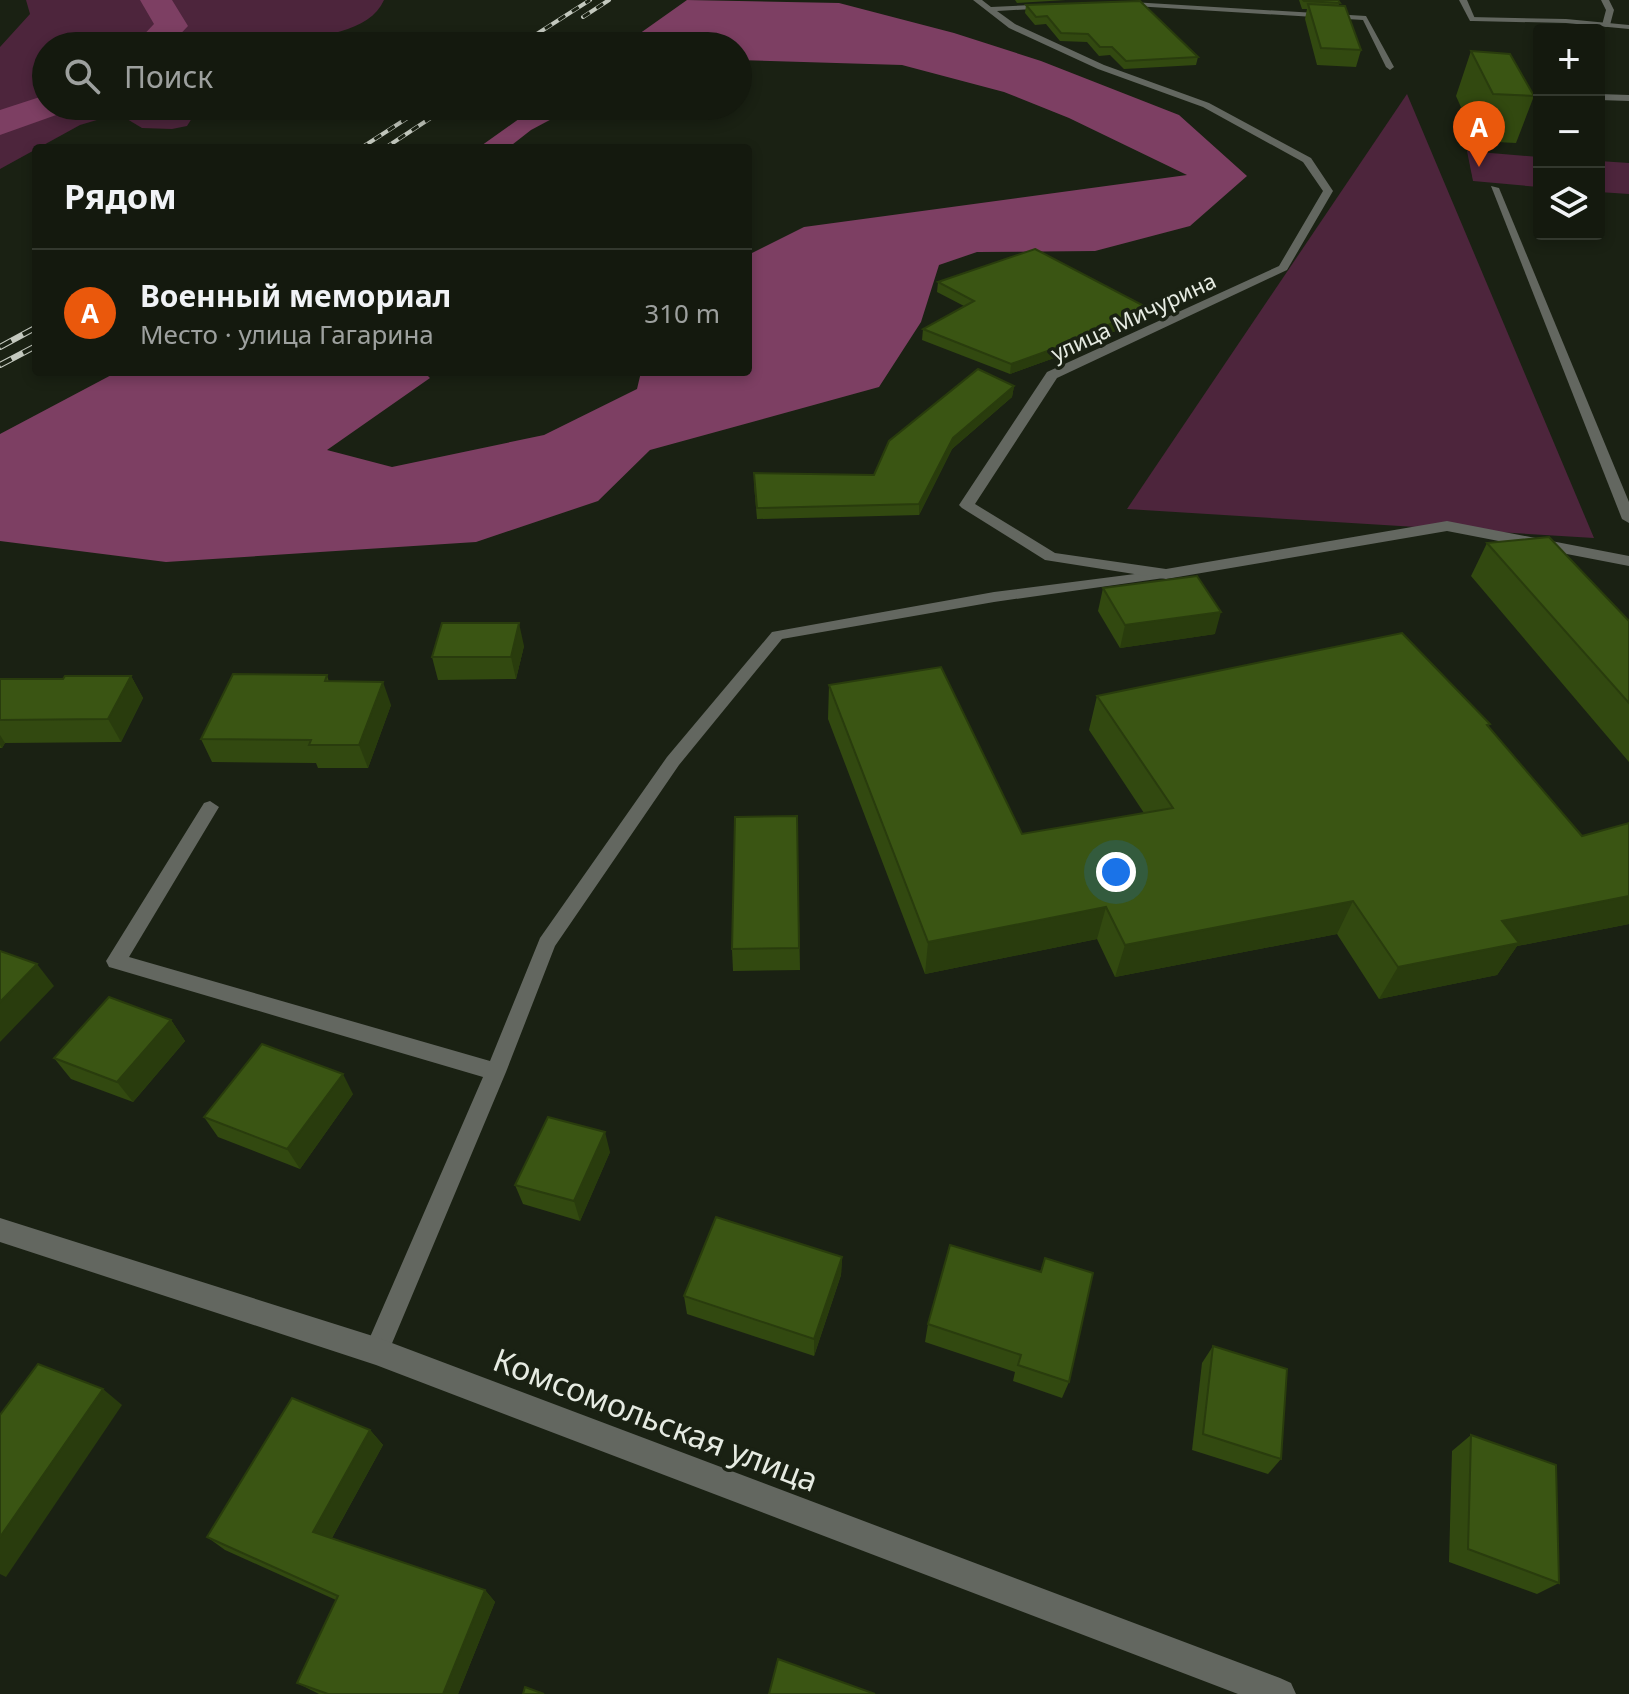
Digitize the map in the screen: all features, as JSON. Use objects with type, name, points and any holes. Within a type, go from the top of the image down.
[{"type":"street","name":"улица Мичурина","points":[[977,0],[1012,26],[1101,67],[1206,105],[1307,160],[1328,191],[1283,268],[1052,375],[967,505],[1051,557],[1166,574],[1447,526],[1629,561]]},
{"type":"street","points":[[1102,4],[1118,2],[1366,18],[1390,67]]},
{"type":"street","points":[[990,9],[1054,6]]},
{"type":"street","points":[[1473,19],[1629,27]]},
{"type":"street","name":"Комсомольская улица","points":[[0,1230],[376,1351],[1280,1694]]},
{"type":"lane","points":[[1463,0],[1473,19]]},
{"type":"lane","points":[[1605,0],[1610,10],[1606,25]]},
{"type":"lane","points":[[1605,97],[1629,98]]},
{"type":"lane","points":[[1494,188],[1629,519]]},
{"type":"lane","points":[[376,1351],[496,1072],[547,943],[673,761],[777,635],[994,597],[1166,574]]},
{"type":"lane","points":[[210,807],[116,961],[496,1072]]},
{"type":"shaded area","points":[[26,0],[384,0],[367,20],[337,32],[32,32],[32,120],[97,120],[80,125],[45,144],[32,144],[32,151],[0,169],[0,47],[30,14]]},
{"type":"shaded area","points":[[687,0],[839,3],[954,33],[1041,61],[1179,115],[1247,176],[1190,226],[1095,251],[977,252],[939,265],[921,322],[879,387],[650,450],[598,501],[476,542],[166,562],[0,541],[0,434],[109,376],[428,376],[430,378],[327,450],[392,467],[544,435],[637,389],[640,376],[752,376],[752,253],[804,227],[1187,175],[1069,118],[1004,92],[902,65],[752,60],[752,32],[642,32]]},
{"type":"shaded area","points":[[1407,94],[1594,538],[1127,509]]},
{"type":"shaded area","points":[[129,120],[191,120],[187,126],[172,129],[142,128]]},
{"type":"shaded area","points":[[517,120],[550,120],[513,144],[484,144]]},
{"type":"shaded area","points":[[1467,151],[1533,156],[1533,186],[1473,181]]},
{"type":"shaded area","points":[[1605,161],[1629,163],[1629,194],[1605,192]]},
{"type":"building","points":[[1338,0],[1340,3],[1304,1]]},
{"type":"building","points":[[1140,1],[1198,57],[1126,61],[1112,47],[1100,47],[1088,34],[1061,33],[1047,16],[1036,17],[1026,5]]},
{"type":"building","points":[[1308,4],[1345,6],[1361,50],[1321,48]]},
{"type":"building","points":[[1471,51],[1510,54],[1533,96],[1493,94]]},
{"type":"building","points":[[1035,249],[1146,307],[1102,328],[1106,330],[1011,364],[923,329],[974,301],[938,282]]},
{"type":"building","points":[[978,369],[1014,386],[953,438],[919,504],[757,508],[754,473],[874,475],[889,441]]},
{"type":"building","points":[[1549,537],[1629,621],[1629,703],[1487,543]]},
{"type":"building","points":[[1197,576],[1221,612],[1125,625],[1103,588]]},
{"type":"building","points":[[442,623],[519,623],[511,657],[432,657]]},
{"type":"building","points":[[1402,633],[1490,724],[1487,725],[1582,836],[1629,823],[1629,896],[1502,921],[1519,943],[1398,967],[1353,901],[1125,945],[1106,907],[928,942],[829,685],[941,667],[1022,834],[1173,808],[1097,696]]},
{"type":"building","points":[[233,674],[327,675],[325,681],[383,682],[359,745],[309,745],[311,740],[201,739]]},
{"type":"building","points":[[65,676],[131,676],[108,719],[0,720],[0,679],[63,679]]},
{"type":"building","points":[[797,816],[799,948],[732,949],[735,817]]},
{"type":"building","points":[[0,951],[37,964],[0,1002]]},
{"type":"building","points":[[109,997],[171,1020],[117,1082],[54,1058]]},
{"type":"building","points":[[262,1044],[343,1074],[287,1149],[204,1117]]},
{"type":"building","points":[[548,1117],[605,1132],[574,1201],[515,1185]]},
{"type":"building","points":[[716,1217],[842,1257],[814,1339],[684,1296]]},
{"type":"building","points":[[950,1245],[1041,1272],[1045,1258],[1093,1273],[1069,1382],[1018,1365],[1021,1355],[928,1324]]},
{"type":"building","points":[[1213,1346],[1287,1369],[1281,1459],[1203,1434]]},
{"type":"building","points":[[38,1364],[103,1389],[0,1537],[0,1415]]},
{"type":"building","points":[[292,1398],[370,1430],[313,1532],[485,1590],[443,1694],[328,1694],[297,1683],[338,1596],[207,1537]]},
{"type":"building","points":[[1471,1435],[1556,1465],[1559,1583],[1468,1549]]},
{"type":"building","points":[[778,1659],[875,1694],[769,1694]]},
{"type":"building","points":[[525,1687],[544,1694],[523,1694]]},
{"type":"waterway","points":[[156,0],[171,26],[165,32]]},
{"type":"waterway","points":[[0,123],[32,111]]},
{"type":"railway","points":[[540,32],[590,0]]},
{"type":"railway","points":[[583,17],[609,0]]},
{"type":"railway","points":[[367,144],[404,120]]},
{"type":"railway","points":[[391,144],[428,120]]},
{"type":"railway","points":[[0,347],[32,330]]},
{"type":"railway","points":[[0,365],[32,348]]},
{"type":"place","name":"Военный мемориал","points":[[1479,167]]}]
